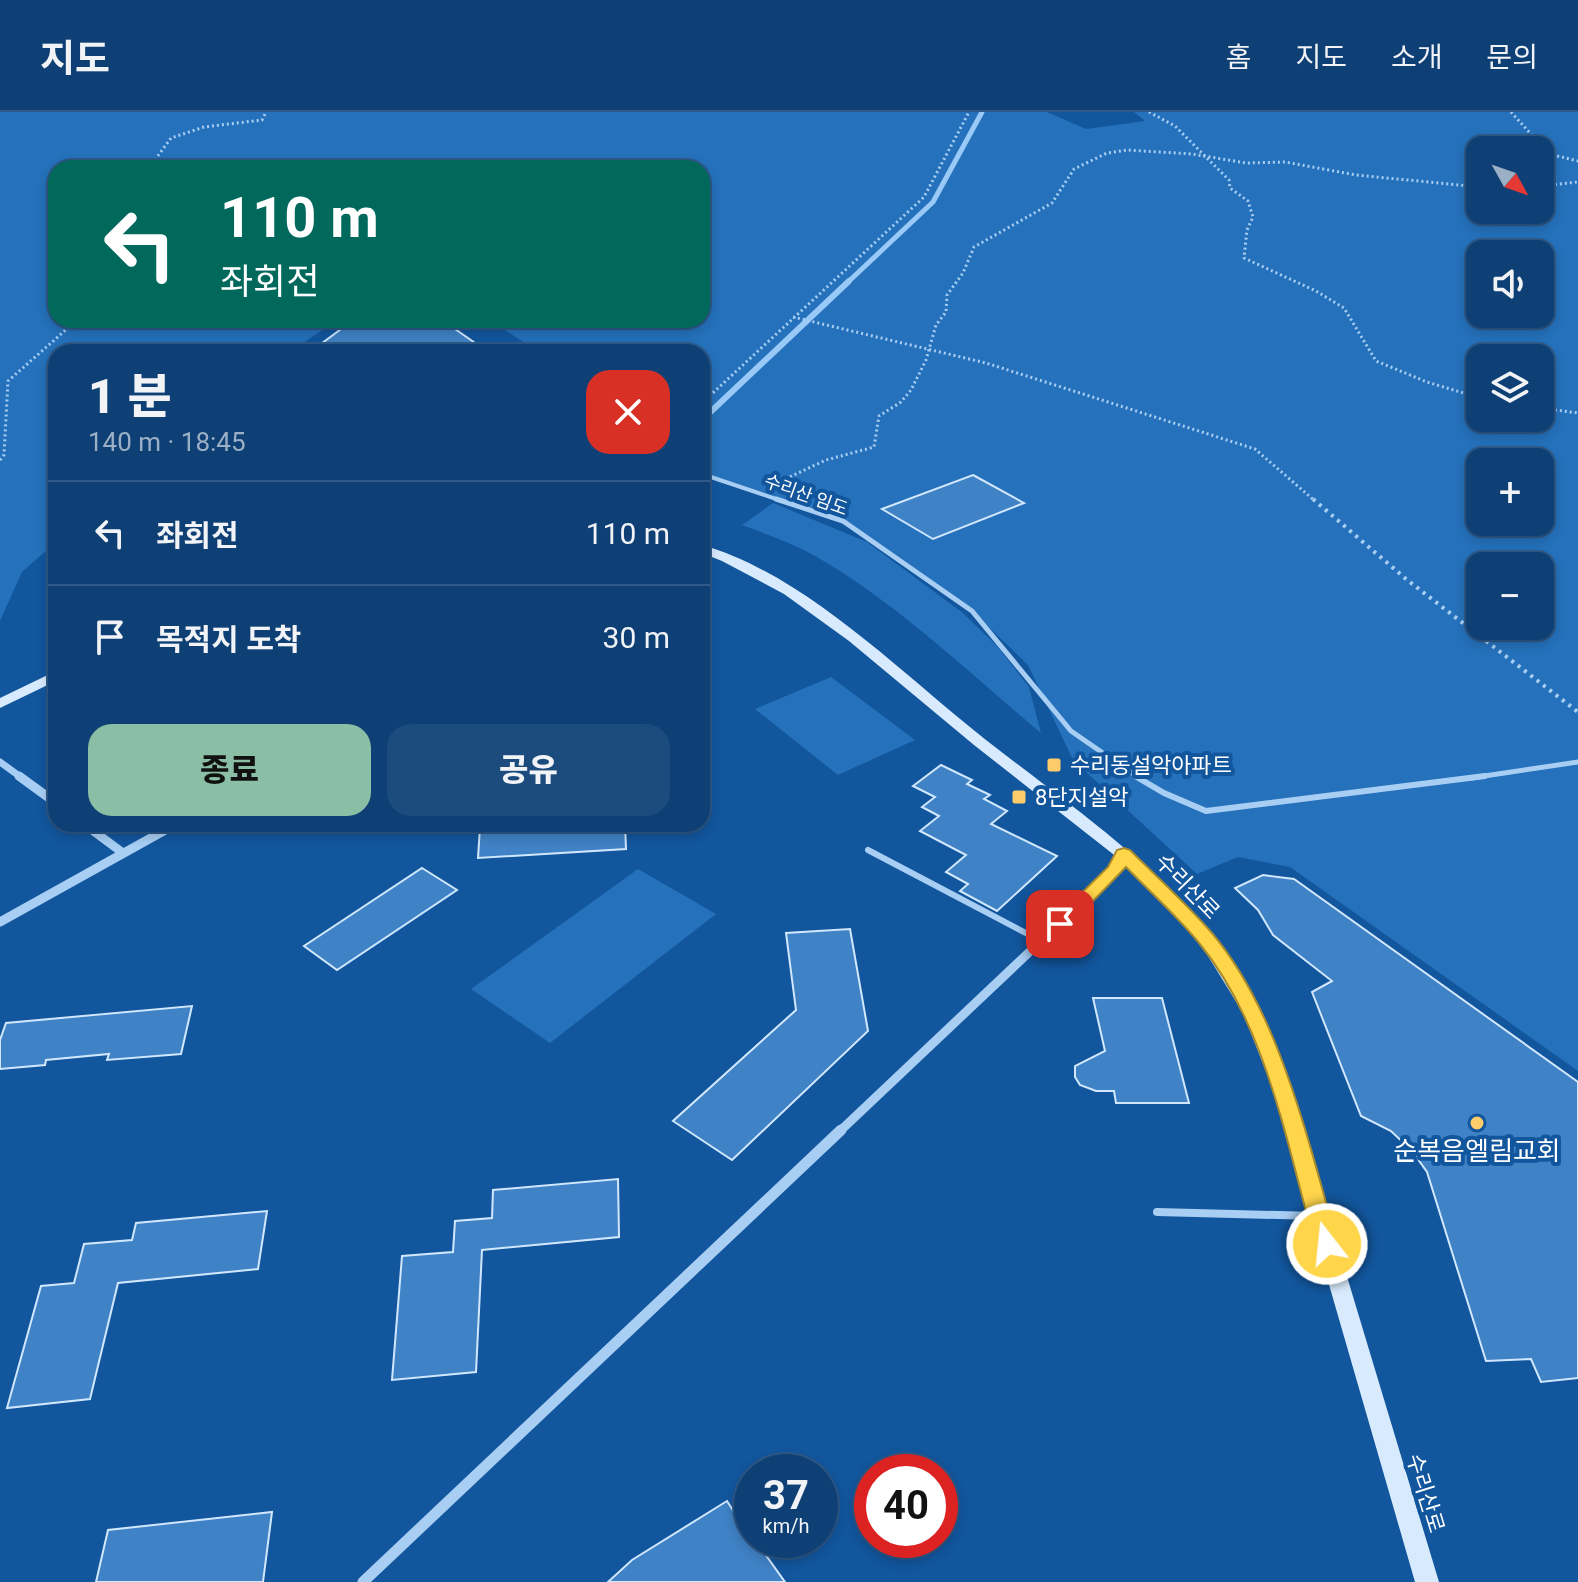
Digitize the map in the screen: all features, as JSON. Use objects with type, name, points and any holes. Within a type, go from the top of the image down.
[{"type":"street","name":"수리산로","points":[[710,552],[789,591],[854,638],[979,742],[1124,854],[1206,939],[1252,1012],[1280,1084],[1427,1582]]},
{"type":"street","points":[[0,704],[48,679]]},
{"type":"street","points":[[0,762],[48,797]]},
{"type":"street","points":[[95,832],[123,853]]},
{"type":"street","points":[[0,922],[161,832]]},
{"type":"street","points":[[363,1582],[1115,871],[1124,854]]},
{"type":"lane","name":"수리산 임도","points":[[710,477],[843,521],[972,611],[1071,731],[1164,793],[1206,811],[1417,786],[1578,762]]},
{"type":"lane","points":[[868,850],[1041,941]]},
{"type":"lane","points":[[1157,1212],[1318,1216]]},
{"type":"path","points":[[155,160],[171,138],[204,127],[262,120],[266,112]]},
{"type":"path","points":[[710,395],[924,197],[969,112]]},
{"type":"path","points":[[1149,112],[1175,126],[1229,180],[1230,188],[1248,201],[1253,217],[1247,230],[1244,258],[1316,291],[1344,308],[1376,361],[1466,394]]},
{"type":"path","points":[[1511,112],[1549,154],[1578,161]]},
{"type":"path","points":[[759,492],[826,460],[874,447],[879,416],[901,402],[911,390],[926,360],[936,325],[946,312],[947,295],[963,273],[974,247],[1008,226],[1031,218],[1052,203],[1074,169],[1107,153],[1127,150],[1192,154],[1246,163],[1285,162],[1356,175],[1466,186]]},
{"type":"path","points":[[1554,185],[1578,182]]},
{"type":"path","points":[[793,317],[986,363],[1255,449],[1406,579],[1578,712]]},
{"type":"path","points":[[50,344],[68,328]]},
{"type":"path","points":[[0,460],[4,455],[8,381],[48,346]]},
{"type":"path","points":[[1554,410],[1578,413]]},
{"type":"shaded area","points":[[0,112],[1047,112],[1086,129],[1145,121],[1134,112],[1578,112],[1578,1071],[1290,867],[1238,857],[1197,874],[1073,760],[1028,665],[972,611],[843,521],[710,477],[710,344],[527,344],[501,328],[710,328],[710,160],[48,160],[48,328],[325,328],[302,344],[48,344],[48,549],[22,572],[0,621]]},
{"type":"shaded area","points":[[773,503],[867,542],[963,613],[998,647],[1029,687],[1041,733],[875,595],[806,551],[742,525]]},
{"type":"shaded area","points":[[831,677],[915,740],[838,775],[755,709]]},
{"type":"shaded area","points":[[638,869],[716,914],[550,1043],[471,989]]},
{"type":"building","points":[[343,328],[454,328],[476,344],[321,344]]},
{"type":"building","points":[[973,475],[1024,503],[933,539],[882,509]]},
{"type":"building","points":[[941,765],[972,780],[967,784],[990,795],[984,799],[1007,811],[991,824],[1057,856],[997,911],[960,891],[968,884],[946,872],[966,855],[920,831],[939,816],[922,807],[935,797],[913,786]]},
{"type":"building","points":[[480,832],[625,832],[626,849],[478,858]]},
{"type":"building","points":[[422,868],[457,890],[337,970],[304,946]]},
{"type":"building","name":"순복음엘림교회","points":[[1263,875],[1294,879],[1578,1082],[1578,1378],[1541,1382],[1531,1359],[1486,1361],[1427,1172],[1412,1151],[1391,1131],[1361,1116],[1312,992],[1332,981],[1273,935],[1258,910],[1235,888]]},
{"type":"building","points":[[850,929],[868,1031],[732,1160],[673,1121],[796,1010],[786,933]]},
{"type":"building","points":[[1093,998],[1162,998],[1189,1103],[1116,1103],[1114,1091],[1096,1091],[1080,1085],[1075,1077],[1075,1066],[1105,1051]]},
{"type":"building","points":[[192,1006],[181,1054],[107,1060],[109,1054],[46,1060],[45,1065],[0,1069],[0,1040],[6,1023]]},
{"type":"building","points":[[618,1179],[619,1237],[482,1250],[476,1372],[392,1380],[402,1256],[453,1252],[455,1221],[492,1218],[493,1190]]},
{"type":"building","points":[[267,1211],[258,1269],[118,1283],[90,1399],[7,1408],[41,1286],[74,1283],[84,1244],[132,1240],[136,1223]]},
{"type":"building","points":[[727,1501],[734,1512],[734,1558],[768,1558],[785,1582],[608,1582],[632,1560]]},
{"type":"building","points":[[272,1512],[263,1582],[96,1582],[108,1530]]},
{"type":"waterway","points":[[847,283],[933,202],[982,112]]},
{"type":"waterway","points":[[710,412],[849,281]]},
{"type":"place","name":"수리동설악아파트","points":[[1054,765]]},
{"type":"place","name":"8단지설악","points":[[1019,797]]},
{"type":"place","name":"순복음엘림교회","points":[[1477,1123]]},
{"type":"route","points":[[1060,924],[1115,871],[1124,854],[1206,939],[1252,1012],[1280,1084],[1327,1244]]}]
